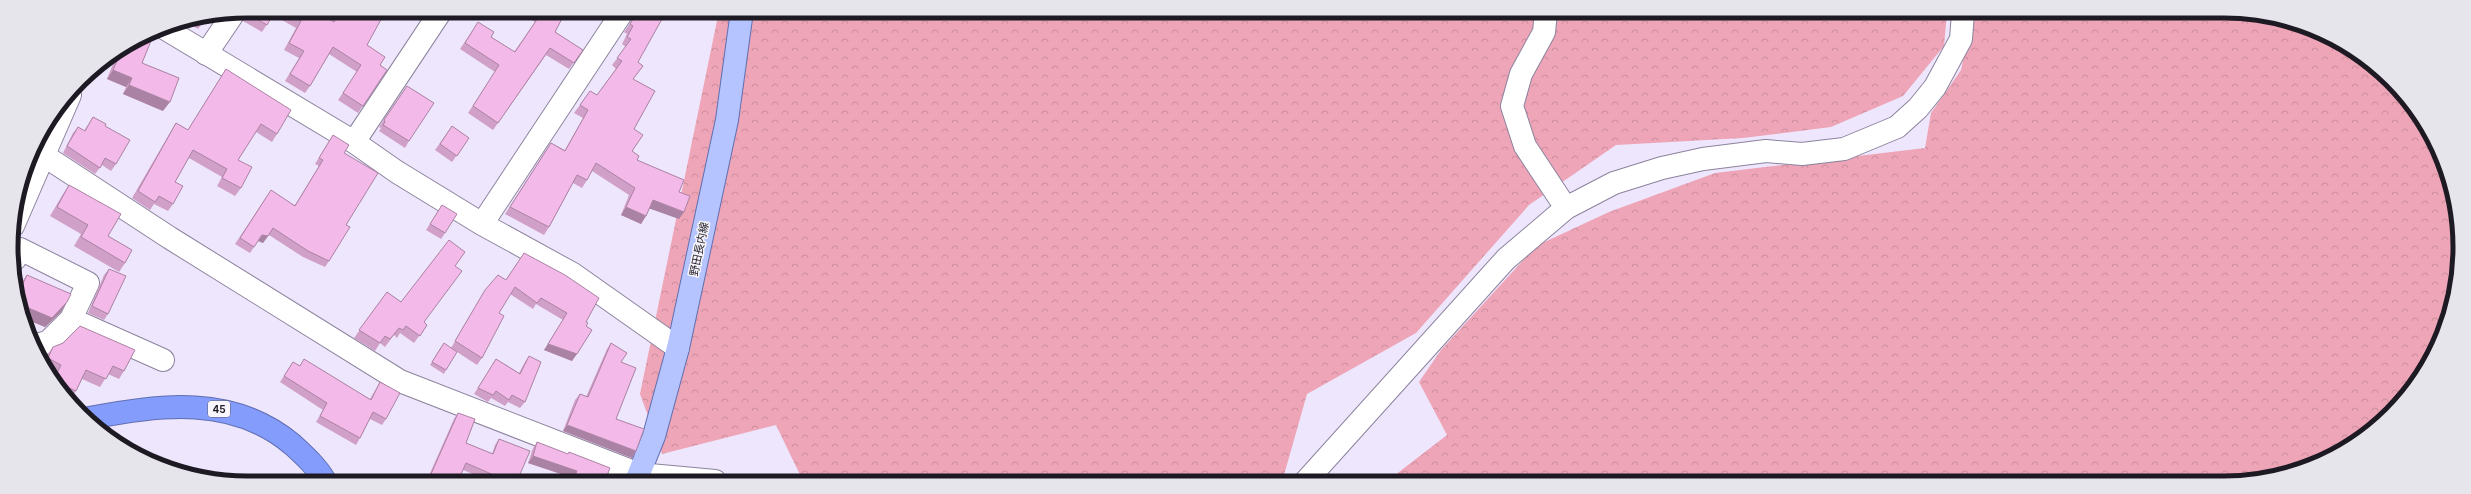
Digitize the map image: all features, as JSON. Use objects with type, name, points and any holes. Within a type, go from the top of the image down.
[{"type":"highway","name":"45","points":[[94,417],[162,407],[217,409],[242,415],[280,434],[307,458],[321,476]]},
{"type":"main road","name":"野田長内線","points":[[639,476],[654,436],[678,348],[727,120],[741,18]]},
{"type":"street","points":[[206,54],[229,18]]},
{"type":"street","points":[[354,142],[436,18]]},
{"type":"street","points":[[482,224],[618,18]]},
{"type":"street","points":[[1545,18],[1544,32],[1521,74],[1512,106],[1525,146],[1566,208]]},
{"type":"street","points":[[1310,476],[1506,259],[1566,208],[1614,183],[1662,168],[1703,159],[1766,152],[1802,154],[1844,149],[1897,127],[1918,108],[1935,86],[1961,39],[1963,18]]},
{"type":"street","points":[[169,31],[354,142],[397,172],[482,224],[573,274],[678,348]]},
{"type":"street","points":[[24,193],[39,152],[54,125]]},
{"type":"street","points":[[39,152],[176,242],[400,381],[633,476]]},
{"type":"street","points":[[18,253],[20,249],[88,283],[71,319],[48,342],[40,344]]},
{"type":"street","points":[[71,319],[163,360]]},
{"type":"green space","points":[[718,18],[1947,18],[1944,46],[1903,96],[1831,127],[1743,138],[1616,145],[1529,205],[1416,333],[1307,394],[1283,476],[801,476],[776,425],[662,454],[640,394]]},
{"type":"green space","points":[[1972,18],[2239,18],[2269,22],[2312,35],[2363,65],[2386,85],[2406,108],[2414,120],[2436,159],[2449,202],[2453,232],[2453,262],[2449,292],[2436,335],[2422,362],[2406,386],[2375,419],[2363,429],[2338,445],[2312,459],[2298,464],[2269,472],[2239,476],[1394,476],[1447,435],[1419,382],[1441,350],[1536,246],[1609,212],[1715,173],[1925,148],[1931,113],[1961,70]]},
{"type":"building","points":[[255,18],[271,18],[267,25]]},
{"type":"building","points":[[296,18],[327,18],[334,22],[336,18],[382,18],[367,45],[385,57],[380,65],[387,70],[363,106],[343,93],[361,65],[333,47],[310,86],[290,74],[304,51],[289,43],[301,21]]},
{"type":"building","points":[[538,18],[562,18],[555,32],[583,50],[574,63],[550,48],[498,123],[473,106],[499,65],[465,43],[478,22],[494,32],[491,37],[515,52]]},
{"type":"building","points":[[634,18],[662,19],[638,62],[643,66],[633,79],[655,91],[634,129],[643,135],[632,151],[639,156],[637,160],[684,180],[679,192],[690,196],[684,212],[653,200],[646,216],[626,207],[635,188],[596,163],[587,180],[577,175],[549,227],[510,207],[551,143],[565,151],[588,110],[580,105],[590,91],[597,95],[622,61],[617,58],[631,39],[627,37],[633,26],[630,24]]},
{"type":"building","points":[[152,39],[142,63],[179,78],[170,102],[129,85],[132,78],[113,70],[118,58]]},
{"type":"building","points":[[226,69],[291,110],[277,134],[261,124],[238,160],[252,167],[241,188],[222,178],[227,169],[193,150],[175,182],[183,186],[173,204],[159,196],[155,202],[138,191],[176,123],[188,130]]},
{"type":"building","points":[[407,86],[434,103],[409,141],[383,125],[385,122],[384,120]]},
{"type":"building","points":[[93,117],[106,124],[105,126],[130,140],[116,164],[105,158],[100,168],[67,146],[78,127],[85,131]]},
{"type":"building","points":[[452,126],[469,138],[457,156],[440,144]]},
{"type":"building","points":[[333,135],[349,145],[344,153],[378,173],[346,225],[350,227],[329,261],[308,251],[273,228],[268,236],[262,235],[254,247],[240,238],[271,190],[295,206],[323,160],[319,158]]},
{"type":"building","points":[[69,185],[121,214],[108,236],[132,250],[125,263],[81,237],[88,225],[57,207]]},
{"type":"building","points":[[442,205],[457,214],[445,233],[430,224]]},
{"type":"building","points":[[449,240],[465,252],[455,266],[462,271],[424,322],[427,325],[420,336],[406,326],[403,330],[399,328],[390,339],[385,336],[380,343],[359,330],[387,292],[401,302]]},
{"type":"building","points":[[524,253],[565,275],[599,298],[586,322],[588,323],[586,326],[592,330],[577,354],[548,344],[567,313],[541,298],[537,303],[515,287],[499,313],[504,316],[482,358],[455,341],[485,290],[498,275],[506,280]]},
{"type":"building","points":[[109,269],[126,276],[108,314],[92,306]]},
{"type":"building","points":[[27,275],[71,294],[67,302],[52,318],[26,307],[27,304],[25,303],[21,287]]},
{"type":"building","points":[[80,326],[135,350],[124,371],[113,366],[106,379],[86,370],[76,391],[65,386],[57,374],[61,365],[48,358],[53,347],[63,343]]},
{"type":"building","points":[[444,343],[457,352],[446,370],[432,362]]},
{"type":"building","points":[[611,343],[627,353],[621,362],[636,368],[616,419],[644,429],[636,451],[567,425],[580,394],[588,397]]},
{"type":"building","points":[[529,356],[541,362],[525,402],[512,395],[509,400],[496,391],[493,395],[478,388],[496,359],[520,374]]},
{"type":"building","points":[[304,359],[371,400],[380,382],[400,393],[386,419],[373,412],[360,438],[320,416],[327,403],[284,376],[293,362],[300,366]]},
{"type":"building","points":[[458,413],[475,419],[466,443],[493,454],[499,439],[530,451],[519,476],[496,476],[466,463],[460,476],[436,476],[431,474]]},
{"type":"building","points":[[537,442],[568,454],[569,452],[610,468],[607,476],[575,476],[577,471],[533,456]]}]
